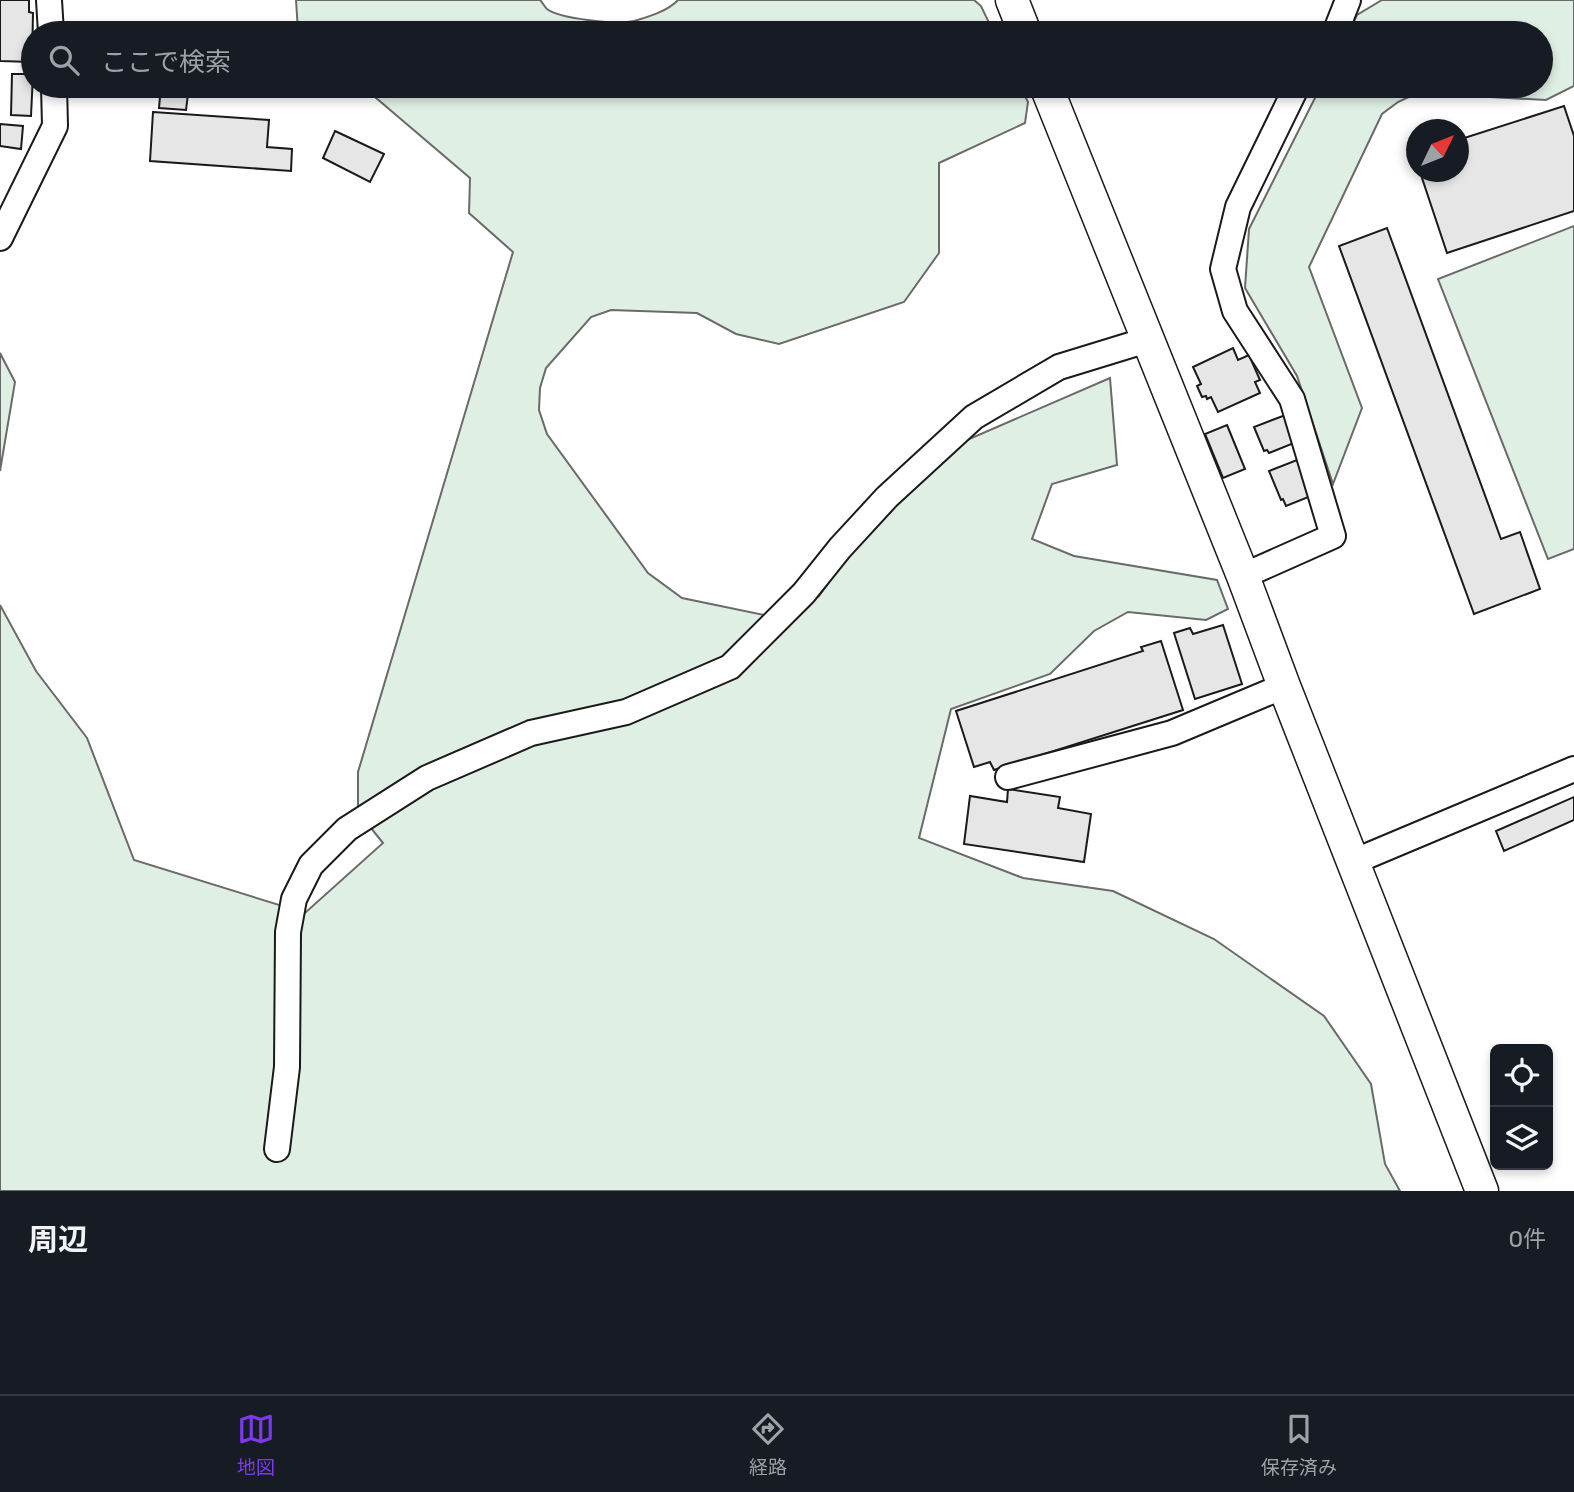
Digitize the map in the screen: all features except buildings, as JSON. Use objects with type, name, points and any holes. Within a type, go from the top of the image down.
[{"type":"street","points":[[49,0],[50,21]]},
{"type":"street","points":[[1012,0],[1020,21]]},
{"type":"street","points":[[1341,21],[1348,0]]},
{"type":"street","points":[[0,238],[55,126],[54,98]]},
{"type":"street","points":[[1051,98],[1243,576],[1482,1191]]},
{"type":"street","points":[[1243,576],[1333,536],[1292,400],[1235,312],[1223,270],[1238,207],[1291,98]]},
{"type":"street","points":[[277,1149],[287,1067],[288,932],[294,899],[311,864],[346,829],[427,778],[531,733],[626,712],[730,667],[804,593],[839,548],[887,497],[974,417],[1059,367],[1147,340]]},
{"type":"street","points":[[1008,777],[1172,733],[1284,686]]},
{"type":"street","points":[[1353,862],[1574,769]]},
{"type":"green space","points":[[296,0],[540,0],[554,13],[602,21],[297,21]]},
{"type":"green space","points":[[678,0],[974,0],[981,6],[988,21],[634,21],[669,7]]},
{"type":"green space","points":[[1382,0],[1574,0],[1574,86],[1553,96],[1553,21],[1354,21],[1357,15]]},
{"type":"green space","points":[[376,98],[1026,98],[1028,102],[1025,123],[939,163],[939,253],[904,302],[779,344],[736,334],[697,313],[611,310],[591,317],[546,368],[540,388],[539,410],[547,434],[648,573],[682,598],[783,619],[819,596],[914,463],[1110,378],[1117,465],[1052,484],[1032,539],[1074,556],[1217,580],[1228,609],[1206,620],[1128,612],[1094,631],[1050,674],[951,709],[919,838],[1023,878],[1113,891],[1214,939],[1324,1016],[1371,1084],[1385,1164],[1400,1191],[0,1191],[0,605],[36,671],[87,738],[134,860],[305,913],[383,843],[358,812],[358,772],[513,252],[469,213],[470,178]]},
{"type":"green space","points":[[1315,98],[1406,98],[1382,114],[1309,267],[1362,408],[1333,484],[1297,376],[1245,288],[1249,229]]},
{"type":"green space","points":[[1509,98],[1550,98],[1546,100]]},
{"type":"green space","points":[[1574,226],[1574,549],[1548,559],[1438,279]]},
{"type":"green space","points":[[0,353],[15,382],[0,471]]}]
